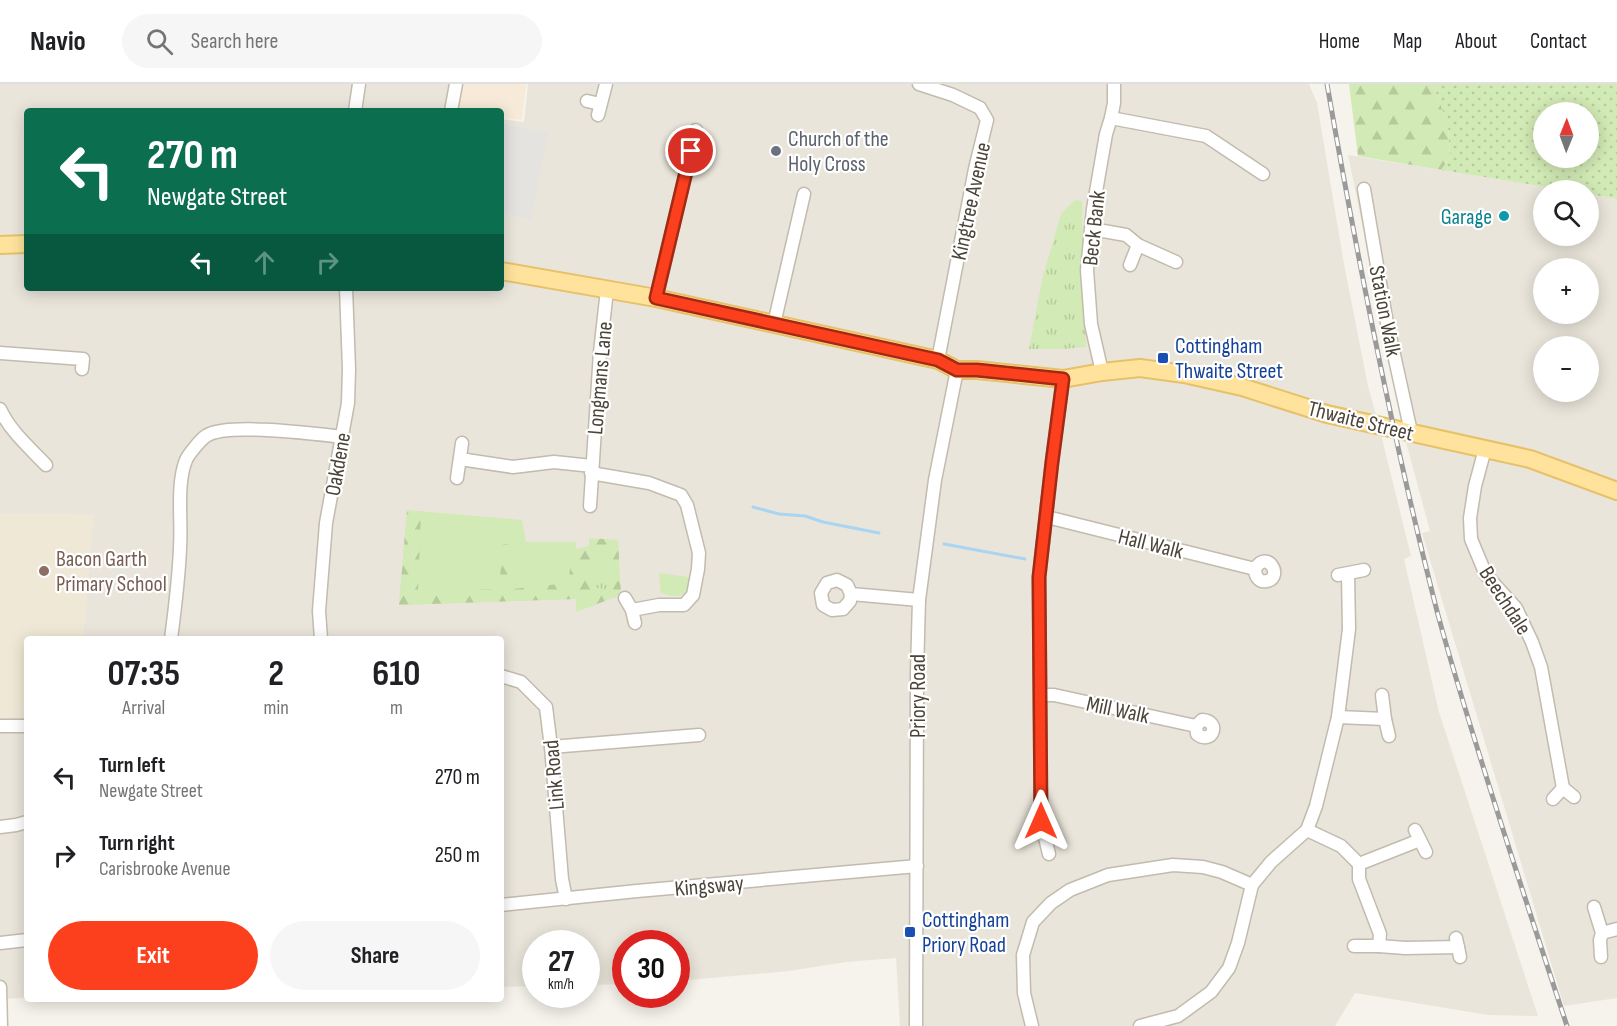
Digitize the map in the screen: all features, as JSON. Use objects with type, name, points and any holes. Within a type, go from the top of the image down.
[{"type":"main road","points":[[0,245],[24,244]]},
{"type":"main road","points":[[504,272],[656,298],[938,360],[957,370]]},
{"type":"main road","name":"Thwaite Street","points":[[957,370],[1063,379],[1140,368],[1184,374],[1242,387],[1328,414],[1530,459],[1617,491]]},
{"type":"street","points":[[355,108],[359,84]]},
{"type":"street","points":[[452,108],[456,84]]},
{"type":"street","points":[[595,107],[606,84]]},
{"type":"street","name":"Kingtree Avenue","points":[[919,84],[953,95],[980,108],[987,120],[975,169],[938,360]]},
{"type":"street","name":"Beck Bank","points":[[1102,372],[1091,324],[1087,270],[1093,209],[1106,134],[1114,103],[1114,84]]},
{"type":"street","points":[[1111,118],[1206,136],[1263,174]]},
{"type":"street","points":[[656,298],[696,130]]},
{"type":"street","name":"Station Walk","points":[[1364,189],[1386,318],[1411,432]]},
{"type":"street","points":[[774,324],[804,194]]},
{"type":"street","points":[[1092,229],[1126,235],[1138,245],[1176,262]]},
{"type":"street","points":[[1130,265],[1138,245]]},
{"type":"street","name":"Longmans Lane","points":[[590,506],[600,352],[607,290]]},
{"type":"street","name":"Oakdene","points":[[321,636],[319,611],[326,523],[348,403],[346,291]]},
{"type":"street","points":[[0,353],[82,359],[82,369]]},
{"type":"street","name":"Priory Road","points":[[916,1026],[919,600],[935,480],[957,370]]},
{"type":"street","points":[[1049,854],[1041,821],[1039,577],[1063,379]]},
{"type":"street","points":[[0,409],[4,418],[41,451],[46,465]]},
{"type":"street","points":[[171,636],[177,598],[181,477],[186,458],[206,436],[223,430],[267,430],[343,437]]},
{"type":"street","points":[[457,478],[462,443]]},
{"type":"street","name":"Beechdale","points":[[1485,449],[1475,486],[1470,518],[1471,539],[1486,575],[1516,608],[1532,642],[1544,684],[1563,788]]},
{"type":"street","name":"Longmans Lane","points":[[460,459],[513,467],[554,462],[649,483],[681,495],[687,505],[699,553],[693,595],[684,605],[659,605],[632,610]]},
{"type":"street","name":"Hall Walk","points":[[1047,517],[1255,568]]},
{"type":"street","points":[[1140,1026],[1178,1016],[1211,992],[1229,968],[1238,943],[1252,885],[1271,862],[1307,830],[1316,806],[1338,717],[1350,628],[1343,575],[1364,570]]},
{"type":"street","points":[[851,594],[919,600]]},
{"type":"street","points":[[625,598],[632,610],[635,623]]},
{"type":"street","name":"Link Road","points":[[504,677],[521,681],[546,707],[562,879],[566,899]]},
{"type":"street","name":"Mill Walk","points":[[1041,695],[1054,695],[1196,726]]},
{"type":"street","points":[[1382,695],[1384,719],[1389,736]]},
{"type":"street","points":[[1338,717],[1384,719]]},
{"type":"street","points":[[0,726],[24,726]]},
{"type":"street","points":[[551,747],[699,735]]},
{"type":"street","points":[[1553,799],[1563,788],[1574,797]]},
{"type":"street","points":[[0,827],[24,823]]},
{"type":"street","points":[[1307,830],[1341,846],[1359,864],[1359,879],[1380,934],[1379,946]]},
{"type":"street","points":[[1359,864],[1417,835],[1426,852]]},
{"type":"street","points":[[1032,1026],[1024,993],[1023,955],[1033,922],[1051,903],[1070,890],[1108,875],[1173,865],[1203,867],[1222,872],[1252,885]]},
{"type":"street","name":"Kingsway","points":[[504,905],[917,866]]},
{"type":"street","points":[[1594,907],[1602,933],[1599,940],[1601,957]]},
{"type":"street","points":[[1602,933],[1617,929]]},
{"type":"street","points":[[0,943],[24,940]]},
{"type":"street","points":[[1354,946],[1458,947]]},
{"type":"street","points":[[0,987],[0,1026]]},
{"type":"shaded area","points":[[0,84],[456,84],[453,108],[24,108],[24,291],[504,291],[504,119],[524,122],[528,84],[1309,84],[1317,103],[1344,264],[1368,386],[1411,556],[1404,559],[1439,712],[1538,1016],[1488,1015],[1355,993],[1335,1026],[900,1026],[896,958],[690,980],[690,930],[612,930],[612,984],[600,985],[600,930],[522,930],[522,986],[504,987],[504,636],[83,636],[93,515],[0,514]]},
{"type":"shaded area","points":[[456,84],[526,84],[522,120],[504,117],[504,108],[452,108]]},
{"type":"shaded area","points":[[504,125],[548,132],[531,220],[504,214]]},
{"type":"shaded area","points":[[1348,155],[1533,185],[1533,246],[1599,246],[1599,196],[1617,199],[1617,998],[1564,1006],[1422,533],[1430,531],[1407,446]]},
{"type":"shaded area","name":"Bacon Garth Primary School","points":[[0,514],[94,515],[83,636],[24,636],[24,716],[0,718]]},
{"type":"shaded area","points":[[24,716],[24,998],[0,999],[0,718]]},
{"type":"green space","points":[[1349,84],[1433,84],[1448,124],[1450,158],[1441,170],[1358,156]]},
{"type":"green space","points":[[1433,84],[1617,84],[1617,199],[1599,196],[1599,180],[1533,180],[1533,185],[1441,170],[1450,158],[1448,125]]},
{"type":"green space","points":[[1075,200],[1082,201],[1086,347],[1029,349],[1042,280],[1061,214]]},
{"type":"green space","points":[[407,510],[522,520],[526,542],[576,542],[576,599],[399,605]]},
{"type":"green space","points":[[407,510],[421,512],[418,591],[499,589],[503,544],[511,544],[513,589],[568,583],[573,550],[589,546],[589,538],[618,540],[621,595],[576,612],[576,599],[399,605]]},
{"type":"green space","points":[[613,561],[613,590],[589,587],[590,564]]},
{"type":"green space","points":[[659,573],[689,577],[686,592],[674,596],[661,593]]},
{"type":"waterway","points":[[753,507],[879,533]]},
{"type":"waterway","points":[[944,544],[1025,559]]},
{"type":"railway","points":[[1327,84],[1377,351],[1438,615],[1481,759],[1567,1026]]},
{"type":"place","name":"Church of the Holy Cross","points":[[776,151]]},
{"type":"place","name":"Garage","points":[[1504,216]]},
{"type":"place","name":"Cottingham Thwaite Street","points":[[1163,358]]},
{"type":"place","name":"Bacon Garth Primary School","points":[[44,571]]},
{"type":"place","name":"Cottingham Priory Road","points":[[910,932]]},
{"type":"route","points":[[691,151],[656,298],[938,360],[957,370],[1063,379],[1039,577],[1041,821]]}]
